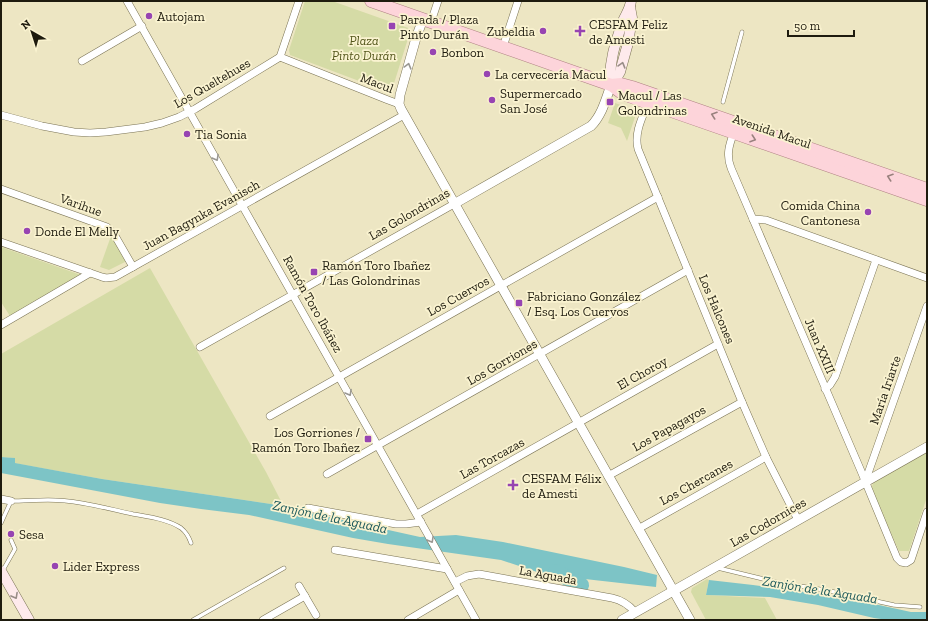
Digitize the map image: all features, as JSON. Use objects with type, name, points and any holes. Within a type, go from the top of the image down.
[{"type":"main road","name":"Avenida Macul","points":[[371,1],[611,85],[623,94],[648,103],[927,200]]},
{"type":"main road","points":[[611,85],[611,61],[624,20],[631,4]]},
{"type":"main road","name":"Avenida Macul","points":[[611,85],[621,84],[632,87],[927,189]]},
{"type":"main road","points":[[1,572],[28,620]]},
{"type":"street","name":"Ramón Toro Ibáñez","points":[[127,1],[476,620]]},
{"type":"street","points":[[280,57],[299,1]]},
{"type":"street","points":[[438,1],[412,53],[400,95],[399,104],[500,286],[690,620]]},
{"type":"street","points":[[502,47],[518,1]]},
{"type":"street","points":[[82,61],[142,26]]},
{"type":"street","name":"Macul","points":[[280,57],[399,104]]},
{"type":"street","name":"Los Queltehues","points":[[2,116],[74,132],[106,132],[152,126],[190,112],[280,57]]},
{"type":"street","name":"Las Golondrinas","points":[[200,347],[590,126],[598,117],[611,85]]},
{"type":"street","name":"Los Halcones","points":[[648,103],[637,133],[636,141],[638,149],[742,402],[766,457],[798,520]]},
{"type":"street","name":"Juan Bagynka Evanisch","points":[[1,242],[102,277],[115,277],[404,114]]},
{"type":"street","name":"Juan XXIII","points":[[734,132],[728,150],[729,162],[897,558],[901,562],[909,562],[912,558],[927,512]]},
{"type":"street","name":"Varihue","points":[[1,189],[107,227],[114,234],[133,267]]},
{"type":"street","name":"Los Cuervos","points":[[270,416],[658,197]]},
{"type":"street","points":[[753,219],[766,220],[927,278]]},
{"type":"street","points":[[825,389],[830,385],[835,376],[876,260]]},
{"type":"street","name":"Los Gorriones","points":[[328,474],[688,270]]},
{"type":"street","points":[[1,326],[90,273]]},
{"type":"street","name":"María Iriarte","points":[[865,482],[927,306]]},
{"type":"street","name":"El Choroy","points":[[578,423],[718,344]]},
{"type":"street","name":"Los Papagayos","points":[[608,476],[742,402]]},
{"type":"street","name":"Las Torcazas","points":[[416,514],[578,423]]},
{"type":"street","name":"Las Codornices","points":[[622,620],[927,447]]},
{"type":"street","name":"Los Chercanes","points":[[638,529],[766,457]]},
{"type":"street","points":[[1,499],[11,501]]},
{"type":"street","points":[[308,508],[396,524],[423,525]]},
{"type":"street","points":[[334,550],[447,569]]},
{"type":"street","name":"La Aguada","points":[[455,582],[467,576],[479,574],[616,599],[628,605],[635,612]]},
{"type":"street","points":[[299,586],[316,615]]},
{"type":"street","points":[[408,620],[459,590]]},
{"type":"street","points":[[264,620],[305,596]]},
{"type":"lane","points":[[724,102],[742,32]]},
{"type":"lane","points":[[2,524],[11,501],[48,500],[81,502],[170,523],[181,528],[189,536],[191,543]]},
{"type":"lane","points":[[1,572],[15,549],[11,540]]},
{"type":"lane","points":[[715,567],[780,583],[825,590],[894,605],[920,607]]},
{"type":"lane","points":[[193,620],[284,568]]},
{"type":"green space","name":"Plaza Pinto Durán","points":[[305,1],[332,1],[411,29],[391,93],[290,55],[289,50]]},
{"type":"green space","points":[[615,103],[637,111],[627,141],[621,128],[608,123]]},
{"type":"green space","points":[[111,236],[127,261],[109,270],[100,267]]},
{"type":"green space","points":[[1,247],[81,275],[10,316],[1,302]]},
{"type":"green space","points":[[150,268],[266,472],[283,507],[102,479],[14,463],[14,458],[1,457],[1,354]]},
{"type":"green space","points":[[927,451],[927,497],[909,551],[899,551],[871,489],[874,481]]},
{"type":"green space","points":[[707,579],[709,580],[706,595],[765,598],[777,620],[706,620],[691,592],[692,588]]},
{"type":"water","points":[[1,457],[15,458],[15,463],[102,479],[271,504],[420,537],[456,535],[503,542],[657,575],[656,587],[576,578],[573,584],[501,560],[353,538],[249,515],[160,503],[1,473]]},
{"type":"water","points":[[709,580],[842,597],[911,612],[927,612],[927,620],[888,620],[874,618],[818,605],[770,597],[706,595]]},
{"type":"waterway","points":[[556,572],[581,585]]},
{"type":"place","name":"Autojam","points":[[149,16]]},
{"type":"place","name":"Parada / Plaza Pinto Durán","points":[[392,26]]},
{"type":"place","name":"Zubeldia","points":[[543,31]]},
{"type":"place","name":"CESFAM Feliz de Amesti","points":[[580,31]]},
{"type":"place","name":"Bonbon","points":[[433,52]]},
{"type":"place","name":"La cervecería Macul","points":[[487,74]]},
{"type":"place","name":"Supermercado San José","points":[[492,100]]},
{"type":"place","name":"Macul / Las Golondrinas","points":[[610,102]]},
{"type":"place","name":"Tia Sonia","points":[[187,134]]},
{"type":"place","name":"Comida China Cantonesa","points":[[868,212]]},
{"type":"place","name":"Donde El Melly","points":[[27,231]]},
{"type":"place","name":"Ramón Toro Ibañez / Las Golondrinas","points":[[314,272]]},
{"type":"place","name":"Fabriciano González / Esq. Los Cuervos","points":[[519,303]]},
{"type":"place","name":"Los Gorriones / Ramón Toro Ibañez","points":[[368,439]]},
{"type":"place","name":"CESFAM Félix de Amesti","points":[[513,485]]},
{"type":"place","name":"Sesa","points":[[11,534]]},
{"type":"place","name":"Lider Express","points":[[55,566]]},
{"type":"water label","name":"Zanjón de la Aguada","points":[[330,517]]},
{"type":"water label","name":"Zanjón de la Aguada","points":[[820,590]]}]
